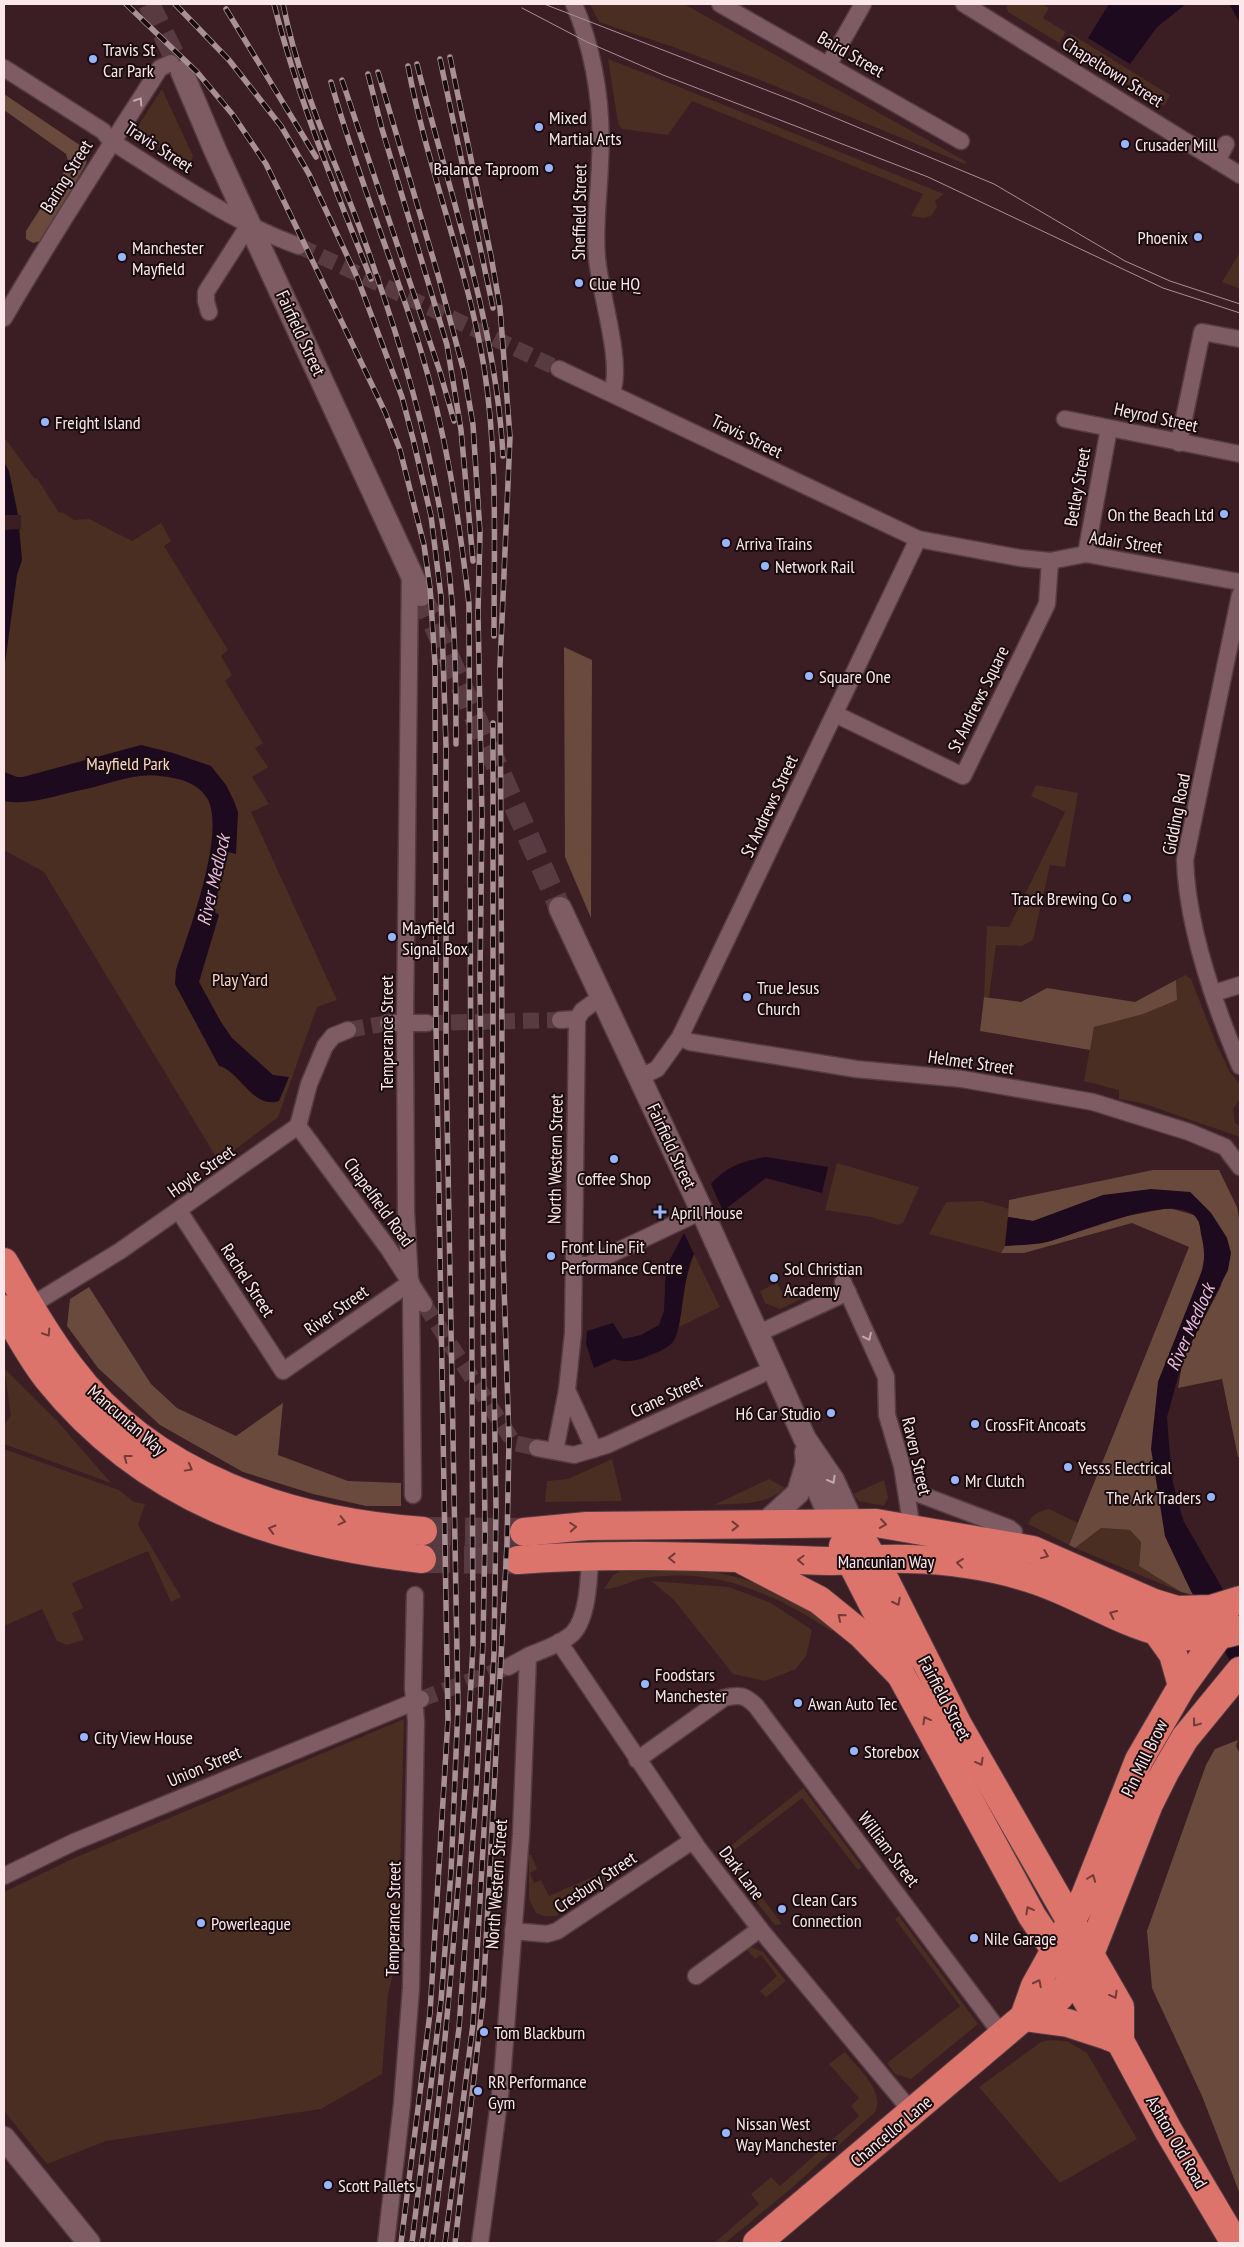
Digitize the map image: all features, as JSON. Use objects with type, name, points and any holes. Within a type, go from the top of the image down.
[{"type":"highway","name":"Mancunian Way","points":[[4,1262],[17,1308],[46,1378],[68,1403],[118,1451],[168,1486],[251,1523],[330,1546],[422,1559]]},
{"type":"highway","name":"Mancunian Way","points":[[17,1308],[89,1390],[137,1434],[178,1463],[228,1488],[308,1514],[363,1526],[422,1531]]},
{"type":"highway","name":"Mancunian Way","points":[[524,1532],[587,1526],[876,1523],[1033,1550],[1154,1603],[1177,1610],[1211,1609],[1240,1603]]},
{"type":"highway","name":"Fairfield Street","points":[[843,1524],[1090,1954]]},
{"type":"highway","name":"Mancunian Way","points":[[518,1560],[590,1557],[926,1560],[988,1567],[1025,1576],[1158,1633],[1187,1637],[1230,1632]]},
{"type":"highway","name":"Fairfield Street","points":[[739,1558],[819,1600],[861,1634],[901,1675]]},
{"type":"highway","name":"Fairfield Street","points":[[862,1560],[901,1675],[1032,1916],[1074,1978]]},
{"type":"highway","name":"Pin Mill Brow","points":[[1072,1923],[1087,1892],[1139,1760],[1182,1686],[1201,1662],[1230,1632],[1240,1603]]},
{"type":"highway","points":[[1158,1633],[1173,1654],[1182,1686]]},
{"type":"highway","name":"Pin Mill Brow","points":[[1074,1978],[1090,1954],[1149,1804],[1165,1772],[1185,1738],[1213,1701],[1240,1671]]},
{"type":"highway","name":"Chancellor Lane","points":[[1024,2017],[1036,1986],[1072,1923]]},
{"type":"highway","name":"Ashton Old Road","points":[[1090,1954],[1120,2007],[1114,2038]]},
{"type":"highway","name":"Chancellor Lane","points":[[757,2243],[1024,2017],[1051,2005],[1074,1978]]},
{"type":"highway","name":"Ashton Old Road","points":[[1074,1978],[1114,2038],[1235,2243]]},
{"type":"highway","points":[[1024,2017],[1068,2023],[1114,2038]]},
{"type":"main road","name":"Fairfield Street","points":[[177,67],[420,595]]},
{"type":"main road","name":"Fairfield Street","points":[[560,908],[640,1077],[806,1439],[833,1480],[843,1524]]},
{"type":"main road","name":"Fairfield Street","points":[[806,1439],[807,1463],[843,1524]]},
{"type":"main road","points":[[763,1525],[798,1493],[807,1463]]},
{"type":"main road","points":[[4,2138],[89,2243]]},
{"type":"street","name":"Sheffield Street","points":[[574,4],[592,61],[599,114],[601,152],[596,244],[601,288],[616,376],[612,392]]},
{"type":"street","name":"Baird Street","points":[[720,4],[829,64],[961,141]]},
{"type":"street","points":[[829,64],[863,4]]},
{"type":"street","name":"Chapeltown Street","points":[[964,4],[1240,175]]},
{"type":"street","name":"Baring Street","points":[[4,318],[38,258],[111,141],[160,68],[177,67]]},
{"type":"street","name":"Travis Street","points":[[4,68],[103,131],[111,141],[225,212],[250,223],[273,237],[299,246]]},
{"type":"street","points":[[1217,161],[1226,144]]},
{"type":"street","points":[[210,312],[206,301],[206,292],[250,223]]},
{"type":"street","points":[[1179,443],[1202,332],[1240,339]]},
{"type":"street","name":"Travis Street","points":[[558,369],[612,392],[918,539]]},
{"type":"street","name":"Heyrod Street","points":[[1065,419],[1240,454]]},
{"type":"street","name":"Betley Street","points":[[1086,554],[1109,428]]},
{"type":"street","name":"Adair Street","points":[[918,539],[1020,558],[1050,561],[1086,554],[1240,582]]},
{"type":"street","name":"St Andrews Street","points":[[640,1077],[657,1069],[680,1038],[918,539]]},
{"type":"street","name":"St Andrews Square","points":[[835,714],[962,776],[1047,604],[1050,561]]},
{"type":"street","name":"Temperance Street","points":[[410,571],[405,1022],[406,1212],[411,1282],[413,1495]]},
{"type":"street","name":"Gidding Road","points":[[1240,595],[1186,860],[1188,900],[1214,993],[1240,1066]]},
{"type":"street","points":[[1214,993],[1240,985]]},
{"type":"street","points":[[560,1020],[577,1019],[582,1011],[601,997]]},
{"type":"street","name":"North Western Street","points":[[555,1451],[567,1390],[573,1333],[577,1019]]},
{"type":"street","points":[[388,1023],[427,1023]]},
{"type":"street","points":[[298,1126],[309,1084],[325,1046],[333,1036],[348,1030]]},
{"type":"street","name":"Helmet Street","points":[[680,1038],[690,1042],[856,1069],[962,1079],[1093,1102],[1189,1132],[1225,1148],[1240,1167]]},
{"type":"street","name":"Chapelfield Road","points":[[298,1126],[411,1282],[424,1304]]},
{"type":"street","name":"Hoyle Street","points":[[17,1308],[120,1251],[298,1126]]},
{"type":"street","name":"Rachel Street","points":[[179,1211],[283,1371]]},
{"type":"street","points":[[574,1265],[588,1265],[702,1211]]},
{"type":"street","name":"River Street","points":[[283,1371],[411,1282]]},
{"type":"street","name":"Raven Street","points":[[759,1334],[845,1287],[886,1377],[887,1415],[906,1489],[912,1529]]},
{"type":"street","name":"Crane Street","points":[[555,1451],[574,1455],[594,1449],[773,1368]]},
{"type":"street","points":[[567,1390],[594,1449]]},
{"type":"street","points":[[537,1448],[555,1451]]},
{"type":"street","points":[[906,1489],[1009,1528],[1014,1532],[1014,1546]]},
{"type":"street","points":[[508,1667],[558,1642],[572,1633],[579,1624],[589,1580],[590,1557]]},
{"type":"street","name":"Temperance Street","points":[[386,2243],[402,2104],[411,1988],[418,1701],[415,1595]]},
{"type":"street","name":"Dark Lane","points":[[558,1642],[692,1841],[760,1929],[912,2112]]},
{"type":"street","name":"North Western Street","points":[[480,2243],[502,2080],[521,1834],[528,1656]]},
{"type":"street","name":"William Street","points":[[637,1760],[724,1698],[736,1694],[746,1697],[756,1706],[1003,2036]]},
{"type":"street","name":"Union Street","points":[[4,1874],[84,1838],[418,1701]]},
{"type":"street","name":"Cresbury Street","points":[[513,1931],[547,1934],[557,1931],[692,1841]]},
{"type":"street","points":[[696,1976],[760,1929]]},
{"type":"green space","points":[[590,4],[684,4],[967,162],[965,164],[765,82],[676,48],[599,22]]},
{"type":"green space","points":[[1006,4],[1042,4],[1049,8],[1043,18],[1066,32],[1059,43],[1008,12]]},
{"type":"green space","points":[[1071,34],[1170,95],[1164,106],[1063,46]]},
{"type":"green space","points":[[608,59],[944,194],[935,201],[937,207],[931,216],[923,218],[911,216],[923,194],[692,101],[668,135],[622,129],[618,123]]},
{"type":"green space","points":[[162,89],[193,156],[188,166],[135,131]]},
{"type":"green space","points":[[1240,252],[1240,289],[1222,282]]},
{"type":"green space","name":"Mayfield Park","points":[[4,437],[35,479],[37,478],[59,513],[62,512],[74,520],[89,519],[132,541],[161,523],[171,541],[164,546],[228,650],[221,656],[232,675],[225,681],[263,743],[255,748],[268,767],[252,777],[269,804],[251,812],[337,1000],[317,1007],[278,1117],[219,1162],[44,872],[4,850]]},
{"type":"green space","points":[[1036,785],[1078,793],[1065,867],[1050,865],[1033,940],[1022,946],[996,945],[989,997],[984,997],[987,926],[1009,927],[1065,812],[1031,796]]},
{"type":"green space","points":[[1185,975],[1191,979],[1216,1043],[1230,1072],[1240,1084],[1240,1099],[1233,1109],[1235,1123],[1240,1126],[1240,1137],[1142,1103],[1119,1099],[1119,1090],[1084,1081],[1094,1027],[1177,1000],[1176,980]]},
{"type":"green space","points":[[837,1163],[919,1187],[903,1223],[897,1225],[871,1217],[825,1210]]},
{"type":"green space","points":[[982,1201],[1009,1209],[1005,1246],[1001,1253],[929,1234],[946,1202]]},
{"type":"green space","points":[[694,1254],[720,1307],[679,1327],[684,1287]]},
{"type":"green space","points":[[777,1283],[783,1294],[796,1288],[801,1299],[780,1309],[765,1303],[760,1291]]},
{"type":"green space","points":[[4,1368],[57,1421],[111,1483],[4,1444],[4,1425],[11,1416]]},
{"type":"green space","points":[[4,1449],[119,1490],[134,1502],[145,1504],[138,1525],[181,1597],[171,1602],[148,1551],[72,1583],[83,1608],[72,1613],[84,1640],[67,1645],[57,1641],[42,1609],[4,1626]]},
{"type":"green space","points":[[612,1459],[622,1501],[545,1502],[547,1481],[568,1479]]},
{"type":"green space","points":[[769,1479],[785,1488],[761,1501],[714,1505]]},
{"type":"green space","points":[[884,1480],[888,1498],[884,1506],[859,1501],[853,1494]]},
{"type":"green space","points":[[1049,1509],[1078,1523],[1069,1545],[1028,1524],[1036,1514]]},
{"type":"green space","points":[[1101,1528],[1130,1530],[1141,1542],[1139,1566],[1181,1592],[1075,1548]]},
{"type":"green space","points":[[625,1569],[702,1571],[738,1578],[772,1590],[804,1608],[834,1629],[831,1631],[774,1598],[733,1583],[711,1578],[656,1576],[604,1589],[613,1575]]},
{"type":"green space","points":[[651,1581],[729,1587],[771,1603],[812,1630],[806,1656],[796,1669],[765,1681],[733,1674],[673,1599]]},
{"type":"green space","name":"Powerleague","points":[[404,1719],[398,1955],[388,1994],[382,2074],[321,2109],[106,2141],[47,2164],[4,2111],[4,1892],[72,1859]]},
{"type":"green space","points":[[803,1788],[862,1867],[858,1870],[802,1798],[729,1854],[782,1924],[775,1925],[719,1855]]},
{"type":"green space","points":[[529,1855],[531,1855],[537,1869],[530,1873],[534,1883],[541,1880],[549,1896],[611,1869],[616,1876],[556,1916],[543,1916],[536,1913],[529,1899]]},
{"type":"green space","points":[[899,1916],[978,2024],[911,2079],[895,2074],[887,2063],[960,2006],[895,1919]]},
{"type":"green space","points":[[751,1947],[763,1952],[786,1981],[766,1997],[760,1991],[777,1976],[761,1955],[755,1959],[747,1950]]},
{"type":"green space","points":[[1050,2040],[1067,2041],[1087,2053],[1137,2139],[1060,2183],[979,2087],[1041,2042]]},
{"type":"green space","points":[[845,2052],[874,2088],[877,2096],[875,2112],[793,2187],[725,2243],[714,2243],[759,2204],[751,2194],[771,2177],[780,2186],[859,2116],[851,2106],[859,2098],[829,2064]]},
{"type":"shaded area","points":[[4,94],[81,146],[87,158],[86,164],[45,236],[40,241],[33,243],[26,239],[26,231],[69,164],[66,154],[4,110]]},
{"type":"shaded area","points":[[564,647],[592,660],[591,918],[565,857]]},
{"type":"shaded area","points":[[1176,980],[1177,1000],[1143,1014],[1094,1027],[1090,1050],[980,1031],[984,997],[1021,1002],[1047,988],[1135,1002]]},
{"type":"shaded area","points":[[1153,1170],[1219,1170],[1237,1207],[1240,1224],[1240,1457],[1238,1457],[1222,1379],[1178,1388],[1183,1359],[1221,1286],[1227,1238],[1211,1213],[1190,1192],[1033,1221],[1008,1217],[1009,1200]]},
{"type":"shaded area","points":[[1169,1208],[1194,1215],[1199,1222],[1206,1251],[1200,1278],[1158,1382],[1165,1536],[1193,1595],[1181,1592],[1139,1566],[1141,1542],[1130,1530],[1101,1528],[1075,1548],[1069,1545],[1189,1247],[1132,1223],[1024,1253],[1001,1253],[1005,1246],[1046,1242],[1127,1216]]},
{"type":"shaded area","points":[[89,1287],[151,1384],[177,1408],[236,1436],[283,1403],[278,1455],[348,1481],[401,1483],[401,1506],[366,1506],[313,1494],[243,1472],[160,1425],[98,1368],[67,1326],[70,1299]]},
{"type":"shaded area","points":[[1238,1740],[1236,1746],[1240,1754],[1240,2194],[1202,2096],[1152,1988],[1147,1931],[1206,1765],[1215,1749]]},
{"type":"water","points":[[1109,4],[1186,4],[1157,27],[1130,64],[1088,38]]},
{"type":"water","points":[[1229,4],[1240,4],[1240,23]]},
{"type":"water","points":[[4,462],[9,471],[18,515],[22,560],[17,575],[4,671]]},
{"type":"water","name":"River Medlock","points":[[141,745],[173,753],[211,766],[226,785],[234,801],[238,812],[236,854],[228,852],[213,911],[219,915],[199,982],[232,1038],[273,1075],[289,1077],[279,1101],[270,1102],[262,1100],[254,1095],[227,1069],[219,1066],[175,984],[176,970],[196,908],[209,857],[212,813],[207,798],[203,793],[186,782],[174,778],[151,775],[123,779],[35,801],[4,801],[4,772],[17,777],[23,777]]},
{"type":"water","points":[[766,1157],[828,1167],[822,1193],[766,1178],[723,1211],[711,1184],[736,1165]]},
{"type":"water","name":"River Medlock","points":[[1151,1189],[1190,1192],[1211,1213],[1227,1238],[1231,1253],[1228,1270],[1183,1359],[1167,1417],[1173,1483],[1183,1520],[1240,1619],[1240,1679],[1190,1589],[1165,1536],[1151,1449],[1158,1382],[1203,1268],[1203,1247],[1198,1220],[1195,1216],[1183,1210],[1166,1209],[1123,1217],[1047,1242],[1005,1246],[1008,1217],[1033,1221],[1103,1195]]},
{"type":"water","points":[[684,1233],[694,1254],[687,1275],[676,1337],[672,1343],[661,1351],[640,1359],[627,1361],[614,1359],[594,1368],[586,1344],[587,1331],[613,1323],[623,1339],[641,1335],[659,1325],[664,1311],[666,1267]]},
{"type":"pier","points":[[4,515],[21,515],[21,529],[4,530]]},
{"type":"tunnel","points":[[149,4],[182,72]]},
{"type":"tunnel","points":[[299,246],[559,369]]},
{"type":"tunnel","points":[[421,595],[560,908]]},
{"type":"tunnel","points":[[427,1023],[560,1020]]},
{"type":"tunnel","points":[[348,1030],[388,1023]]},
{"type":"tunnel","points":[[424,1304],[514,1443],[537,1448]]},
{"type":"tunnel","points":[[423,1531],[524,1532]]},
{"type":"tunnel","points":[[422,1559],[518,1560]]},
{"type":"tunnel","points":[[421,1699],[508,1667]]},
{"type":"tram line","points":[[544,4],[797,102],[994,184],[1125,261],[1170,281],[1240,304]]},
{"type":"tram line","points":[[522,8],[587,42],[663,75],[928,177],[1163,288],[1240,313]]},
{"type":"railway","points":[[126,4],[197,72],[233,115],[266,164],[385,412],[400,450],[424,545],[430,588],[435,664],[436,1026],[448,1719],[430,2013],[401,2243]]},
{"type":"railway","points":[[175,4],[229,60],[281,126],[309,174],[357,277],[402,397],[431,516],[441,597],[446,746],[446,1060],[458,1707],[451,1872],[441,2001],[412,2243]]},
{"type":"railway","points":[[274,4],[306,109],[371,279]]},
{"type":"railway","points":[[283,4],[291,38],[312,104],[362,233],[384,296],[413,392],[429,456],[442,521],[450,576],[455,660],[456,744]]},
{"type":"railway","points":[[226,9],[316,157]]},
{"type":"railway","points":[[450,57],[500,308],[510,437],[500,666],[503,1254],[509,1440],[507,1544],[483,1999],[455,2243]]},
{"type":"railway","points":[[440,59],[493,308]]},
{"type":"railway","points":[[417,64],[481,307],[499,406],[503,456]]},
{"type":"railway","points":[[408,66],[426,142],[468,291],[484,367],[493,467],[495,535],[494,636]]},
{"type":"railway","points":[[378,72],[438,275],[464,372],[473,425],[480,533],[478,613],[482,818],[480,975],[485,1535],[483,1641],[477,1779],[459,2028],[432,2243]]},
{"type":"railway","points":[[368,74],[382,129],[447,345],[461,430],[473,561]]},
{"type":"railway","points":[[342,80],[440,372],[454,421]]},
{"type":"railway","points":[[331,82],[429,380],[450,475],[461,539],[469,604],[473,1645],[447,2019],[422,2243]]},
{"type":"railway","points":[[445,2243],[473,2024],[494,1654],[496,1508],[493,1316],[493,723]]},
{"type":"place","name":"Travis St Car Park","points":[[93,59]]},
{"type":"place","name":"Mixed Martial Arts","points":[[539,127]]},
{"type":"place","name":"Crusader Mill","points":[[1125,144]]},
{"type":"place","name":"Balance Taproom","points":[[549,168]]},
{"type":"place","name":"Phoenix","points":[[1198,237]]},
{"type":"place","name":"Manchester Mayfield","points":[[122,257]]},
{"type":"place","name":"Clue HQ","points":[[579,283]]},
{"type":"place","name":"Freight Island","points":[[45,422]]},
{"type":"place","name":"On the Beach Ltd","points":[[1224,514]]},
{"type":"place","name":"Arriva Trains","points":[[726,543]]},
{"type":"place","name":"Network Rail","points":[[765,566]]},
{"type":"place","name":"Square One","points":[[809,676]]},
{"type":"place","name":"Track Brewing Co","points":[[1127,898]]},
{"type":"place","name":"Mayfield Signal Box","points":[[392,937]]},
{"type":"place","name":"True Jesus Church","points":[[747,997]]},
{"type":"place","name":"Coffee Shop","points":[[614,1159]]},
{"type":"place","name":"April House","points":[[660,1212]]},
{"type":"place","name":"Front Line Fit Performance Centre","points":[[551,1256]]},
{"type":"place","name":"Sol Christian Academy","points":[[774,1278]]},
{"type":"place","name":"H6 Car Studio","points":[[831,1413]]},
{"type":"place","name":"CrossFit Ancoats","points":[[975,1424]]},
{"type":"place","name":"Yesss Electrical","points":[[1068,1467]]},
{"type":"place","name":"Mr Clutch","points":[[955,1480]]},
{"type":"place","name":"The Ark Traders","points":[[1211,1497]]},
{"type":"place","name":"Foodstars Manchester","points":[[645,1684]]},
{"type":"place","name":"Awan Auto Tec","points":[[798,1703]]},
{"type":"place","name":"City View House","points":[[84,1737]]},
{"type":"place","name":"Storebox","points":[[854,1751]]},
{"type":"place","name":"Clean Cars Connection","points":[[782,1909]]},
{"type":"place","name":"Powerleague","points":[[201,1923]]},
{"type":"place","name":"Nile Garage","points":[[974,1938]]},
{"type":"place","name":"Tom Blackburn","points":[[484,2032]]},
{"type":"place","name":"RR Performance Gym","points":[[478,2091]]},
{"type":"place","name":"Nissan West Way Manchester","points":[[726,2133]]},
{"type":"place","name":"Scott Pallets","points":[[328,2185]]},
{"type":"park label","name":"Play Yard","points":[[240,979]]}]
